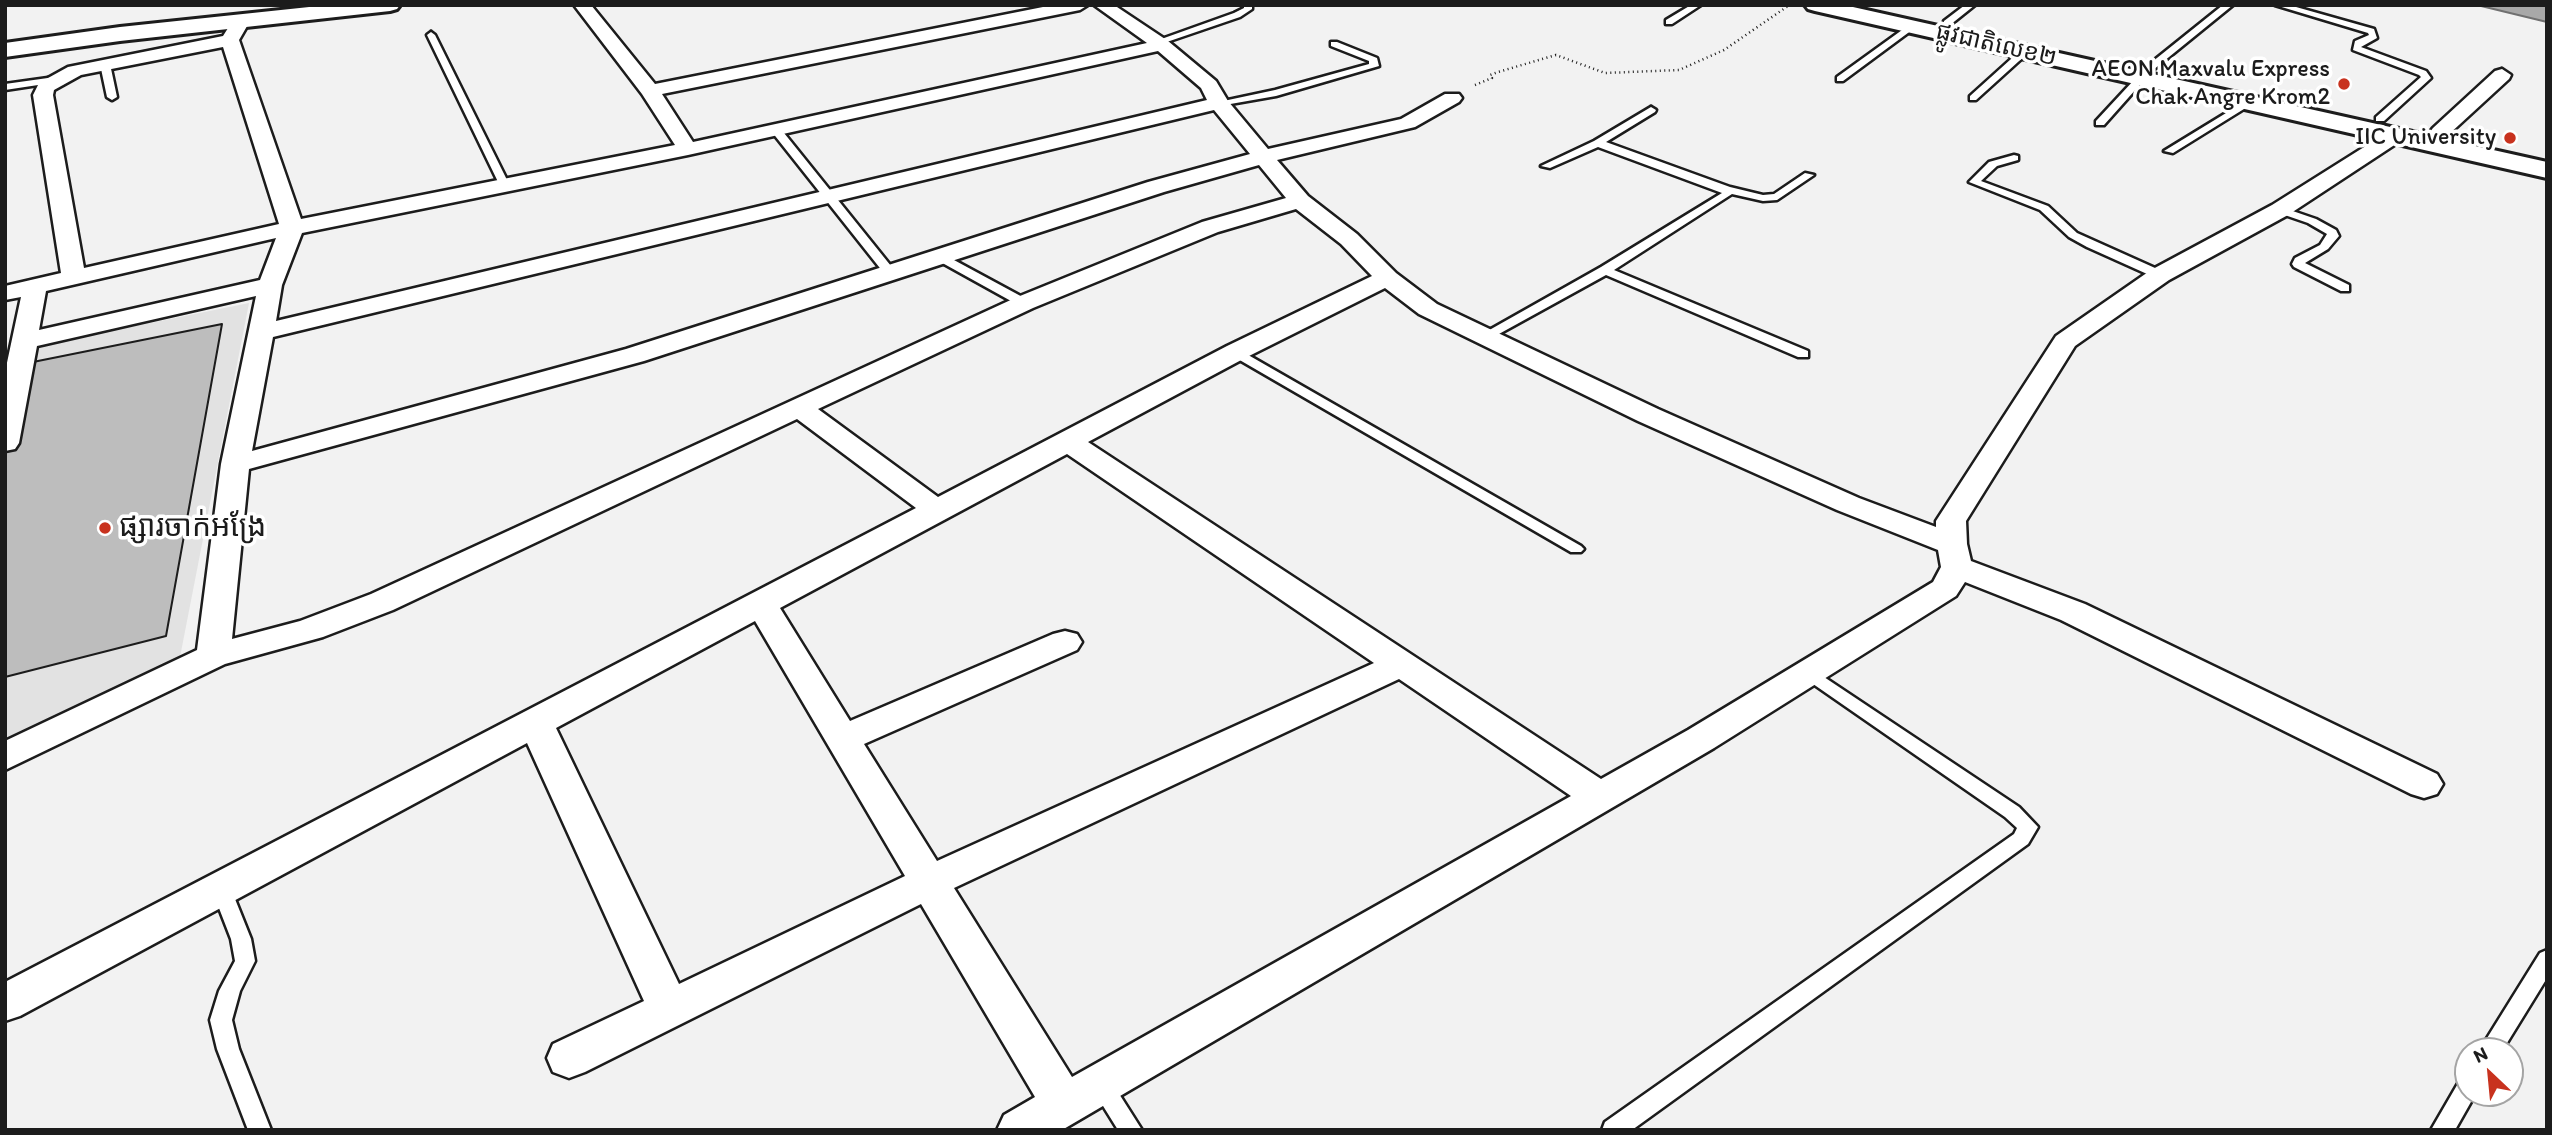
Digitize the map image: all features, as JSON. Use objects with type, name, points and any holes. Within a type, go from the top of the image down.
[{"type":"main road","points":[[5,50],[120,34],[235,30],[352,8],[390,5]]},
{"type":"main road","name":"ផ្លូវជាតិលេខ២","points":[[1815,5],[1861,8],[1947,23],[2249,102],[2388,128],[2440,132],[2547,156]]},
{"type":"main road","name":"ផ្លូវជាតិលេខ២","points":[[1861,8],[1912,27],[2024,52],[2145,73],[2388,128],[2547,170]]},
{"type":"street","points":[[582,5],[650,91],[688,149]]},
{"type":"street","points":[[650,91],[1080,5]]},
{"type":"street","points":[[1102,5],[1160,44],[1209,85],[1219,103],[1300,201],[1349,239],[1387,278],[1428,309],[2073,612],[2424,784]]},
{"type":"street","points":[[74,277],[43,95],[46,87],[75,71],[235,30],[292,228],[270,285],[235,464],[213,656]]},
{"type":"street","points":[[5,293],[292,228],[688,149],[1160,44]]},
{"type":"street","points":[[2440,132],[2502,75]]},
{"type":"street","points":[[235,464],[635,355],[1156,187],[1262,157],[1408,123],[1452,98]]},
{"type":"street","points":[[261,332],[1219,103]]},
{"type":"street","points":[[1020,1130],[1600,797],[1945,589],[1954,556],[1951,521],[2065,341],[2160,275],[2280,210],[2388,128]]},
{"type":"street","points":[[5,757],[213,656],[311,629],[382,602],[1024,303],[1210,227],[1300,201]]},
{"type":"street","points":[[5,1003],[936,509],[1236,352],[1387,278]]},
{"type":"street","points":[[27,340],[270,285]]},
{"type":"street","points":[[5,443],[27,340],[35,286]]},
{"type":"street","points":[[799,408],[936,509]]},
{"type":"street","points":[[1067,441],[1600,797]]},
{"type":"street","points":[[761,604],[1063,1104]]},
{"type":"street","points":[[842,739],[1065,642]]},
{"type":"street","points":[[569,1058],[929,882],[1402,664]]},
{"type":"street","points":[[536,723],[669,1009]]},
{"type":"lane","points":[[1160,44],[1237,15],[1248,9],[1248,5]]},
{"type":"lane","points":[[1669,22],[1697,5]]},
{"type":"lane","points":[[1947,23],[1971,5]]},
{"type":"lane","points":[[2100,123],[2145,73],[2229,5]]},
{"type":"lane","points":[[2279,5],[2371,32],[2374,36],[2358,43],[2356,48],[2423,73],[2426,78],[2388,128]]},
{"type":"lane","points":[[1840,79],[1912,27]]},
{"type":"lane","points":[[431,35],[505,186]]},
{"type":"lane","points":[[1219,103],[1276,93],[1374,66],[1374,60],[1334,44]]},
{"type":"lane","points":[[1973,98],[2024,52]]},
{"type":"lane","points":[[105,64],[112,97]]},
{"type":"lane","points":[[5,87],[55,80]]},
{"type":"lane","points":[[2169,151],[2249,102]]},
{"type":"lane","points":[[1546,166],[1598,143],[1651,110]]},
{"type":"lane","points":[[776,130],[891,274]]},
{"type":"lane","points":[[1598,143],[1727,190],[1763,198],[1777,197],[1809,176]]},
{"type":"lane","points":[[2014,158],[1993,164],[1974,182],[2044,208],[2073,234],[2091,245],[2160,275]]},
{"type":"lane","points":[[1483,337],[1605,270],[1727,194],[1727,190]]},
{"type":"lane","points":[[2280,210],[2312,221],[2332,232],[2333,236],[2323,247],[2298,264],[2303,270],[2344,288]]},
{"type":"lane","points":[[941,257],[1024,303]]},
{"type":"lane","points":[[1605,270],[1803,354]]},
{"type":"lane","points":[[1236,352],[1576,549]]},
{"type":"lane","points":[[1613,1130],[2021,838],[2028,827],[2012,811],[1809,673]]},
{"type":"lane","points":[[222,890],[241,939],[244,961],[221,1020],[228,1049],[260,1130]]},
{"type":"lane","points":[[2499,1037],[2547,959]]},
{"type":"lane","points":[[1100,1083],[1131,1130]]},
{"type":"lane","points":[[2442,1130],[2456,1107]]},
{"type":"path","points":[[1452,98],[1492,78],[1490,75],[1556,55],[1605,73],[1679,70],[1724,50],[1789,5]]},
{"type":"shaded area","points":[[2477,5],[2547,5],[2547,22]]},
{"type":"shaded area","name":"ផ្សារចាក់អង្រែ","points":[[249,303],[180,657],[5,740],[5,400],[17,350]]},
{"type":"building","name":"ផ្សារចាក់អង្រែ","points":[[222,324],[166,636],[5,677],[5,448],[23,364]]},
{"type":"place","name":"AEON Maxvalu Express Chak Angre Krom2","points":[[2344,84]]},
{"type":"place","name":"IIC University","points":[[2510,138]]},
{"type":"place","name":"ផ្សារចាក់អង្រែ","points":[[105,528]]}]
